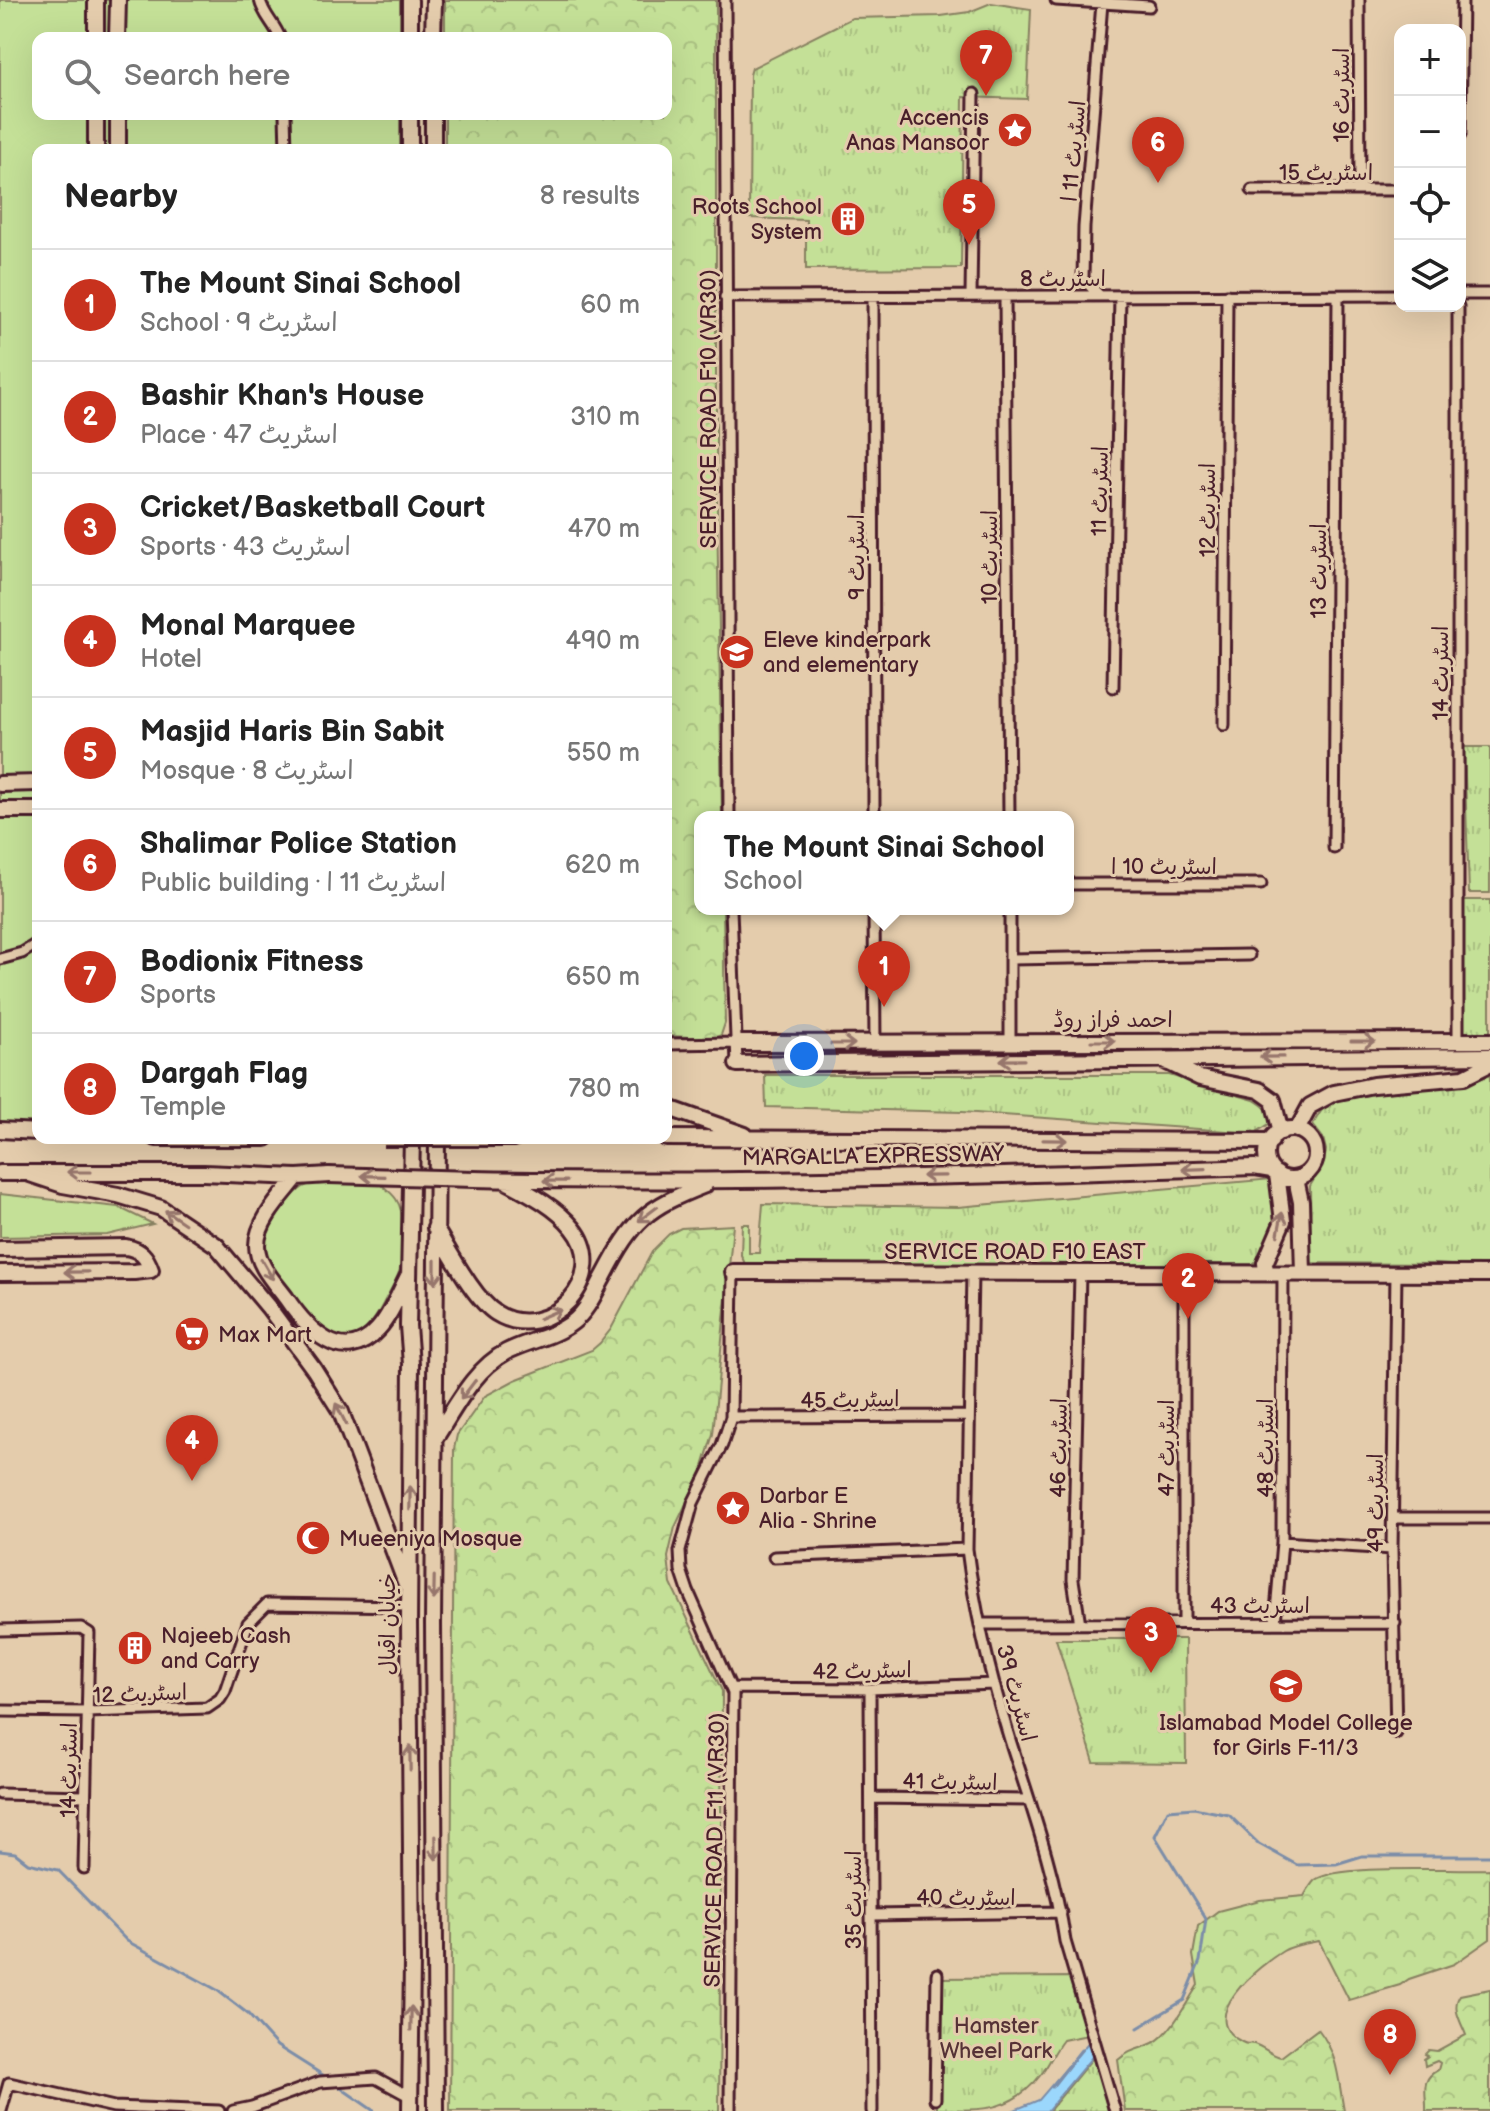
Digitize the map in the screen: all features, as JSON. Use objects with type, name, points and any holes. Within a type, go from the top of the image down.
[{"type":"main road","points":[[96,0],[96,32]]},
{"type":"main road","points":[[117,32],[118,0]]},
{"type":"main road","points":[[410,0],[410,32]]},
{"type":"main road","points":[[433,32],[434,0]]},
{"type":"main road","points":[[96,120],[96,144]]},
{"type":"main road","points":[[118,120],[118,144]]},
{"type":"main road","points":[[410,120],[410,144]]},
{"type":"main road","points":[[433,120],[433,144]]},
{"type":"main road","points":[[0,784],[32,783]]},
{"type":"main road","points":[[0,810],[32,810]]},
{"type":"main road","points":[[1305,1041],[1299,1049],[1306,1057]]},
{"type":"main road","name":"احمد فراز روڈ","points":[[737,1043],[1490,1041]]},
{"type":"main road","name":"احمد فراز روڈ","points":[[737,1064],[1490,1056]]},
{"type":"main road","points":[[1160,1058],[1200,1078],[1259,1090],[1273,1100],[1276,1136]]},
{"type":"main road","points":[[1297,1130],[1310,1138],[1316,1149],[1315,1162],[1308,1173],[1296,1179],[1283,1178],[1266,1159],[1267,1145],[1276,1136],[1297,1130],[1310,1106],[1334,1093],[1373,1085],[1464,1077],[1490,1064]]},
{"type":"main road","points":[[672,1109],[753,1138]]},
{"type":"main road","points":[[0,1130],[32,1132]]},
{"type":"main road","name":"MARGALLA EXPRESSWAY","points":[[672,1138],[1276,1136]]},
{"type":"main road","name":"خیابان اقبال","points":[[410,2103],[412,1144]]},
{"type":"main road","points":[[436,2111],[437,1144]]},
{"type":"main road","name":"MARGALLA EXPRESSWAY","points":[[297,1177],[329,1175],[612,1182],[1060,1174],[1254,1167],[1275,1172]]},
{"type":"main road","points":[[0,1173],[71,1171],[297,1177]]},
{"type":"main road","points":[[1266,1272],[1265,1263],[1283,1221],[1275,1172]]},
{"type":"main road","points":[[30,1174],[161,1208],[216,1245],[278,1320],[341,1412],[409,1599]]},
{"type":"main road","points":[[297,1177],[267,1219],[257,1245],[261,1264],[294,1309],[320,1337],[339,1346],[350,1346],[369,1338],[380,1327],[410,1272]]},
{"type":"main road","points":[[1296,1179],[1301,1202],[1303,1273]]},
{"type":"main road","points":[[435,1228],[480,1300],[497,1314],[519,1321],[544,1319],[563,1308],[571,1301],[584,1277],[585,1251],[575,1230],[553,1209],[504,1180]]},
{"type":"main road","points":[[435,1438],[489,1364],[505,1352],[573,1322],[589,1304],[624,1238],[644,1215],[677,1196],[717,1180]]},
{"type":"main road","points":[[0,1249],[126,1247],[136,1249],[147,1257],[151,1270],[0,1273]]},
{"type":"main road","name":"SERVICE ROAD F10 EAST","points":[[733,1272],[1490,1274]]},
{"type":"main road","points":[[410,1722],[434,1722]]},
{"type":"street","points":[[260,0],[262,11],[277,32]]},
{"type":"street","name":"SERVICE ROAD F10 (VR30)","points":[[725,0],[729,811]]},
{"type":"street","points":[[1056,0],[1149,6]]},
{"type":"street","name":"اسٹریٹ 16","points":[[1359,0],[1360,190]]},
{"type":"street","points":[[1461,96],[1462,0]]},
{"type":"street","name":"اسٹریٹ 11 ا","points":[[1099,295],[1083,279],[1084,227],[1102,3]]},
{"type":"street","points":[[971,296],[974,94]]},
{"type":"street","points":[[285,120],[286,144]]},
{"type":"street","name":"اسٹریٹ 15","points":[[1252,190],[1394,190]]},
{"type":"street","points":[[1466,294],[1490,294]]},
{"type":"street","name":"اسٹریٹ 12","points":[[1224,725],[1227,295]]},
{"type":"street","name":"اسٹریٹ 8","points":[[725,297],[1394,295]]},
{"type":"street","name":"اسٹریٹ 10","points":[[1005,296],[1009,811]]},
{"type":"street","name":"اسٹریٹ 11","points":[[1113,687],[1120,296]]},
{"type":"street","name":"اسٹریٹ 13","points":[[1334,848],[1338,296]]},
{"type":"street","name":"اسٹریٹ 9","points":[[873,297],[874,811]]},
{"type":"street","name":"اسٹریٹ 14","points":[[1458,312],[1458,1041]]},
{"type":"street","name":"اسٹریٹ 10 ا","points":[[1074,884],[1261,884]]},
{"type":"street","points":[[731,915],[737,1064]]},
{"type":"street","points":[[874,915],[875,1044]]},
{"type":"street","points":[[1010,915],[1010,1041]]},
{"type":"street","points":[[0,959],[32,947]]},
{"type":"street","points":[[1010,959],[1249,955]]},
{"type":"street","points":[[672,1044],[737,1043]]},
{"type":"street","name":"SERVICE ROAD F11 (VR30)","points":[[730,2111],[733,1693],[688,1591],[681,1570],[680,1551],[693,1503],[722,1445],[731,1417],[733,1272]]},
{"type":"street","name":"اسٹریٹ 39","points":[[972,1273],[967,1549],[994,1684],[1115,2111]]},
{"type":"street","name":"اسٹریٹ 46","points":[[1080,1273],[1073,1580],[1080,1624]]},
{"type":"street","name":"اسٹریٹ 47","points":[[1184,1273],[1184,1623]]},
{"type":"street","name":"اسٹریٹ 48","points":[[1275,1623],[1282,1542],[1283,1273]]},
{"type":"street","name":"اسٹریٹ 49","points":[[1396,1273],[1392,1549],[1396,1733]]},
{"type":"street","name":"اسٹریٹ 45","points":[[731,1417],[969,1416]]},
{"type":"street","points":[[1393,1518],[1490,1518]]},
{"type":"street","points":[[1282,1542],[1392,1549]]},
{"type":"street","points":[[774,1557],[967,1549]]},
{"type":"street","name":"اسٹریٹ 12","points":[[0,1711],[207,1708],[225,1691],[248,1623],[267,1604],[409,1599]]},
{"type":"street","name":"اسٹریٹ 43","points":[[981,1624],[1395,1623]]},
{"type":"street","name":"اسٹریٹ 14","points":[[0,1630],[81,1628],[89,1633],[84,1868]]},
{"type":"street","name":"اسٹریٹ 42","points":[[731,1688],[870,1689],[994,1684]]},
{"type":"street","name":"اسٹریٹ 35","points":[[870,1689],[872,2111]]},
{"type":"street","points":[[0,1794],[85,1796]]},
{"type":"street","name":"اسٹریٹ 41","points":[[871,1798],[1029,1800]]},
{"type":"street","name":"اسٹریٹ 40","points":[[872,1915],[1061,1912]]},
{"type":"street","points":[[935,2099],[937,1974]]},
{"type":"street","points":[[233,2111],[320,2082],[376,2078],[410,2103]]},
{"type":"street","points":[[1,2111],[3,2092],[9,2083],[104,2106],[219,2111]]},
{"type":"green space","points":[[0,0],[400,0],[400,32],[32,32],[32,120],[400,120],[400,144],[32,144],[32,1131],[0,1131]]},
{"type":"green space","points":[[445,0],[716,0],[716,442],[722,811],[694,811],[694,915],[723,915],[725,1023],[721,1035],[715,1038],[672,1036],[672,144],[445,144],[445,120],[672,120],[672,32],[445,32]]},
{"type":"green space","points":[[991,3],[1031,9],[1027,99],[963,97],[961,268],[806,269],[806,220],[749,218],[752,68],[852,18],[941,16],[969,12]]},
{"type":"green space","points":[[1464,747],[1490,747],[1490,893],[1469,893]]},
{"type":"green space","points":[[1458,900],[1490,900],[1490,1041],[1458,1041]]},
{"type":"green space","points":[[765,1075],[1169,1075],[1254,1100],[1266,1109],[1269,1124],[1255,1133],[962,1112],[766,1107]]},
{"type":"green space","points":[[1490,1075],[1490,1268],[1437,1264],[1311,1263],[1310,1186],[1324,1163],[1326,1150],[1323,1138],[1313,1125],[1326,1106],[1333,1100],[1368,1089],[1474,1081]]},
{"type":"green space","points":[[1272,1179],[1277,1214],[1274,1234],[1263,1254],[1253,1264],[756,1267],[745,1264],[741,1255],[742,1224],[749,1224],[749,1253],[759,1253],[763,1204],[958,1207]]},
{"type":"green space","points":[[378,1182],[394,1197],[402,1214],[400,1270],[371,1323],[360,1334],[348,1339],[337,1337],[315,1320],[274,1271],[265,1253],[265,1239],[286,1204],[305,1186]]},
{"type":"green space","points":[[0,1194],[118,1207],[153,1224],[107,1235],[0,1237]]},
{"type":"green space","points":[[733,1225],[713,1434],[702,1470],[675,1527],[668,1557],[671,1584],[722,1691],[719,2111],[450,2111],[454,1449],[457,1435],[485,1396],[515,1380],[592,1350],[600,1343],[611,1329],[653,1250],[669,1234],[681,1228]]},
{"type":"green space","points":[[1056,1639],[1185,1639],[1186,1763],[1094,1762]]},
{"type":"green space","points":[[1490,1869],[1490,1939],[1454,1964],[1349,2000],[1319,1941],[1283,1951],[1247,1980],[1227,2006],[1224,2020],[1229,2032],[1244,2043],[1258,2045],[1281,2057],[1318,2029],[1334,2058],[1344,2111],[1125,2111],[1118,2060],[1160,2039],[1178,2017],[1198,1985],[1193,1955],[1198,1926],[1218,1911],[1260,1900],[1304,1896],[1315,1880],[1348,1871]]},
{"type":"green space","name":"Hamster Wheel Park","points":[[1075,1977],[1093,2034],[1063,2040],[1032,2085],[1009,2101],[969,2110],[937,2109],[939,1978]]},
{"type":"green space","points":[[1490,1989],[1490,2111],[1426,2111],[1426,2083],[1440,2063],[1437,2061],[1425,2066],[1424,2059],[1428,2056],[1425,2054],[1466,2035],[1456,2005],[1460,1995]]},
{"type":"green space","points":[[1095,2055],[1108,2111],[1049,2111]]},
{"type":"water","points":[[1093,2037],[1098,2050],[1047,2111],[1012,2111],[1039,2100]]},
{"type":"waterway","points":[[1138,2028],[1184,2000],[1200,1961],[1206,1919],[1155,1836],[1168,1810],[1194,1808],[1229,1815],[1259,1844],[1297,1865],[1336,1864],[1362,1856],[1490,1856]]},
{"type":"waterway","points":[[0,1851],[15,1853],[28,1863],[58,1870],[127,1941],[217,1990],[248,2014],[277,2046],[326,2077]]},
{"type":"waterway","points":[[1052,2087],[1081,2050]]},
{"type":"waterway","points":[[335,2084],[374,2111]]},
{"type":"place","name":"Bodionix Fitness","points":[[986,96]]},
{"type":"place","name":"Accencis Anas Mansoor","points":[[1015,130]]},
{"type":"place","name":"Shalimar Police Station","points":[[1158,183]]},
{"type":"place","name":"Roots School System","points":[[848,219]]},
{"type":"place","name":"Masjid Haris Bin Sabit","points":[[969,245]]},
{"type":"place","name":"Eleve kinderpark and elementary","points":[[737,652]]},
{"type":"place","name":"The Mount Sinai School","points":[[884,1007]]},
{"type":"place","name":"Bashir Khan's House","points":[[1188,1319]]},
{"type":"place","name":"Max Mart","points":[[192,1334]]},
{"type":"place","name":"Monal Marquee","points":[[192,1481]]},
{"type":"place","name":"Darbar E Alia - Shrine","points":[[733,1508]]},
{"type":"place","name":"Mueeniya Mosque","points":[[313,1538]]},
{"type":"place","name":"Najeeb Cash and Carry","points":[[135,1648]]},
{"type":"place","name":"Cricket/Basketball Court","points":[[1151,1673]]},
{"type":"place","name":"Islamabad Model College for Girls F-11/3","points":[[1286,1686]]},
{"type":"place","name":"Dargah Flag","points":[[1390,2075]]}]
